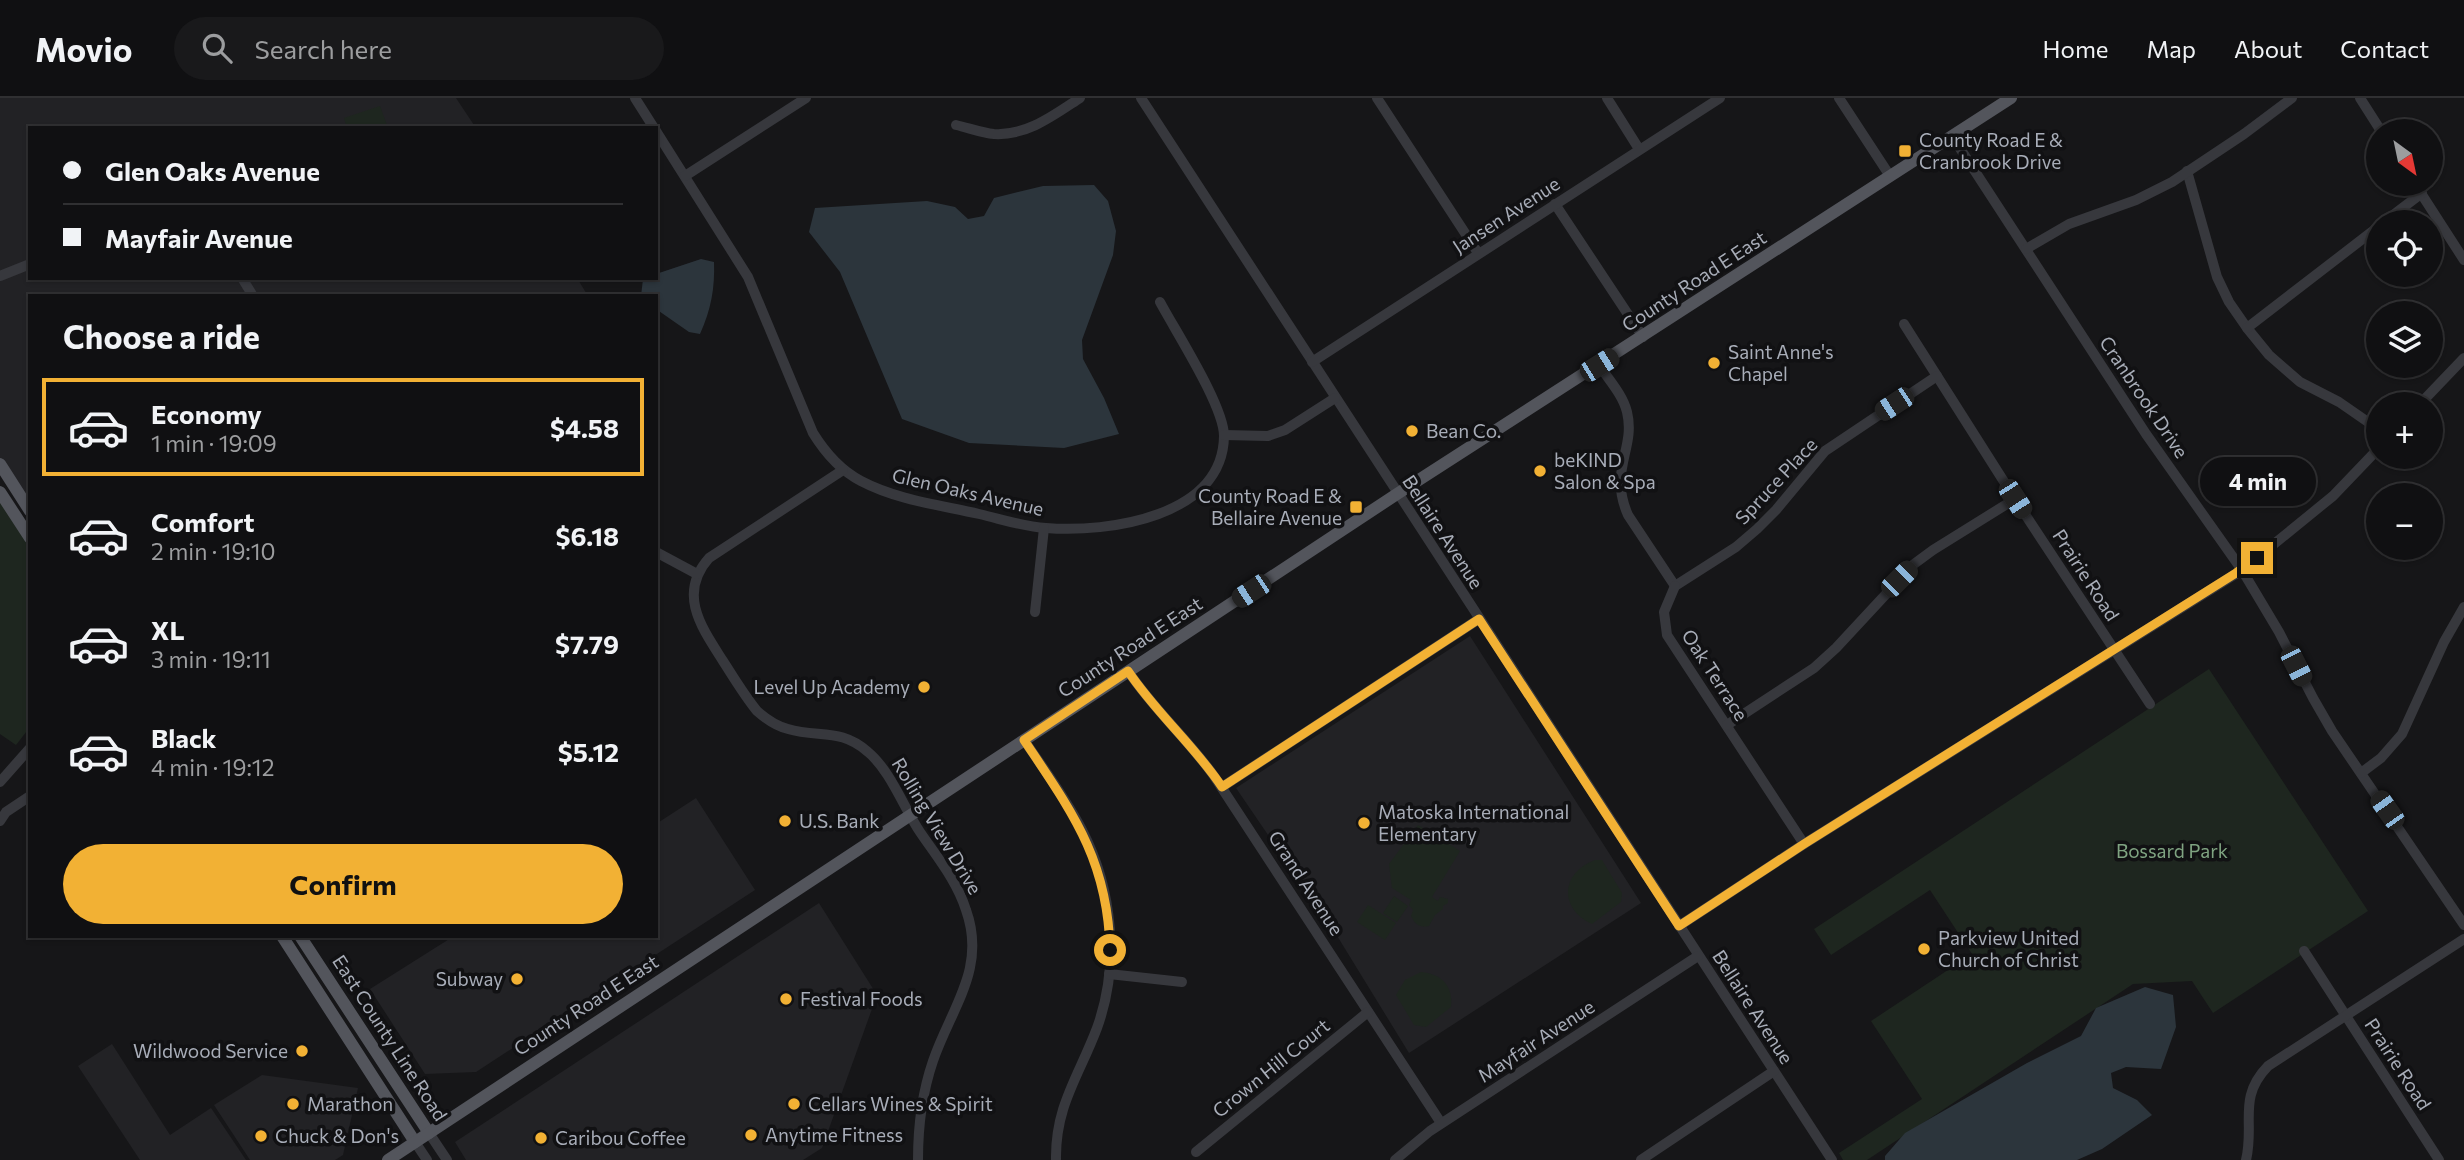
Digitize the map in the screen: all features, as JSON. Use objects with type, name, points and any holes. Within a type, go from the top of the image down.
[{"type":"main road","name":"County Road E East","points":[[388,1160],[1397,494],[2011,98]]},
{"type":"main road","points":[[0,464],[28,508]]},
{"type":"main road","points":[[0,492],[28,535]]},
{"type":"main road","name":"East County Line Road","points":[[283,938],[415,1142]]},
{"type":"main road","name":"East County Line Road","points":[[301,938],[429,1133]]},
{"type":"street","name":"Glen Oaks Avenue","points":[[635,98],[652,126]]},
{"type":"street","points":[[685,176],[806,98]]},
{"type":"street","points":[[956,125],[991,134],[1015,132],[1041,123],[1080,98]]},
{"type":"street","name":"Bellaire Avenue","points":[[1141,98],[1832,1160]]},
{"type":"street","points":[[1377,98],[1478,253]]},
{"type":"street","points":[[1607,98],[1639,149]]},
{"type":"street","name":"Jansen Avenue","points":[[1312,362],[1720,98]]},
{"type":"street","points":[[1839,98],[1890,176]]},
{"type":"street","points":[[2026,249],[2069,224],[2159,189],[2244,134],[2292,98]]},
{"type":"street","points":[[2360,98],[2373,119]]},
{"type":"street","name":"Glen Oaks Avenue","points":[[658,135],[748,276],[813,433],[822,448],[843,470],[861,481],[898,496],[1044,528],[1096,527],[1124,523],[1170,510],[1183,503],[1204,486],[1213,473],[1219,460],[1224,435]]},
{"type":"street","name":"Cranbrook Drive","points":[[1952,136],[2146,435],[2242,570],[2279,632],[2312,698],[2464,925]]},
{"type":"street","points":[[2187,171],[2217,277],[2229,302],[2247,328],[2269,355],[2291,375],[2366,420]]},
{"type":"street","points":[[2396,210],[2410,196]]},
{"type":"street","points":[[2423,196],[2464,260]]},
{"type":"street","points":[[1555,204],[1643,337]]},
{"type":"street","points":[[2247,328],[2366,235]]},
{"type":"street","points":[[0,276],[28,265]]},
{"type":"street","points":[[1160,302],[1220,413],[1224,435],[1268,436],[1285,430],[1335,398]]},
{"type":"street","name":"Prairie Road","points":[[1904,324],[2150,704]]},
{"type":"street","points":[[2431,392],[2464,358]]},
{"type":"street","points":[[1599,365],[1619,394],[1627,414],[1628,435],[1619,474],[1623,502],[1675,586]]},
{"type":"street","name":"Spruce Place","points":[[1675,586],[1736,547],[1757,529],[1825,451],[1937,376]]},
{"type":"street","points":[[1679,926],[1804,844],[2242,570],[2333,496],[2366,462]]},
{"type":"street","points":[[658,553],[697,574],[717,552],[843,470]]},
{"type":"street","points":[[1727,724],[1814,667],[1836,648],[1914,564],[2015,499]]},
{"type":"street","points":[[1035,612],[1044,528]]},
{"type":"street","name":"Rolling View Drive","points":[[697,574],[694,600],[701,627],[757,710],[778,726],[842,737],[868,752],[880,764],[909,816],[961,897],[971,928],[972,962],[966,986],[934,1057],[927,1080],[919,1119],[918,1160]]},
{"type":"street","name":"Oak Terrace","points":[[1675,586],[1664,612],[1667,635],[1804,844]]},
{"type":"street","points":[[2361,773],[2381,758],[2402,734],[2444,642],[2464,607]]},
{"type":"street","points":[[1222,787],[1479,619]]},
{"type":"street","name":"Grand Avenue","points":[[1128,671],[1152,705],[1201,757],[1222,787],[1441,1124]]},
{"type":"street","points":[[1024,740],[1068,807],[1093,854],[1106,901],[1110,928],[1109,974],[1098,1024],[1063,1106],[1057,1133],[1056,1160]]},
{"type":"street","points":[[0,782],[28,750]]},
{"type":"street","points":[[0,821],[6,812],[28,797]]},
{"type":"street","points":[[2246,1160],[2249,1146],[2249,1098],[2260,1074],[2345,1014],[2464,939]]},
{"type":"street","name":"Prairie Road","points":[[2304,951],[2440,1160]]},
{"type":"street","name":"Mayfair Avenue","points":[[1395,1160],[1414,1142],[1698,956]]},
{"type":"street","points":[[1109,974],[1182,982]]},
{"type":"street","name":"Crown Hill Court","points":[[1196,1152],[1368,1012]]},
{"type":"street","points":[[1641,1160],[1774,1071]]},
{"type":"street","name":"East County Line Road","points":[[429,1133],[447,1160]]},
{"type":"street","name":"East County Line Road","points":[[415,1142],[427,1160]]},
{"type":"shaded area","points":[[0,98],[456,98],[475,126],[28,126],[28,280],[578,280],[587,294],[28,294],[28,508],[0,464]]},
{"type":"shaded area","points":[[1094,185],[1108,201],[1116,231],[1113,255],[1082,340],[1083,359],[1119,434],[1064,448],[969,443],[902,419],[840,272],[809,232],[815,208],[927,201],[955,207],[968,219],[984,216],[994,198],[1043,186]]},
{"type":"shaded area","points":[[701,259],[714,262],[710,308],[700,334],[689,332],[658,310],[658,294],[641,294],[643,280],[658,280],[658,273]]},
{"type":"shaded area","points":[[1470,636],[1641,903],[1409,1053],[1339,939],[1236,788]]},
{"type":"shaded area","points":[[696,798],[755,890],[476,1072],[425,1074],[370,989],[451,938],[658,938],[658,823]]},
{"type":"shaded area","points":[[819,903],[877,995],[822,1148],[803,1160],[466,1160],[455,1142]]},
{"type":"shaded area","points":[[2145,987],[2173,995],[2176,1027],[2161,1069],[2126,1067],[2111,1073],[2113,1088],[2137,1100],[2152,1115],[2102,1149],[2077,1160],[1885,1160],[1885,1156],[1905,1133],[2027,1063],[2081,1036],[2096,1008]]},
{"type":"shaded area","points":[[112,1044],[170,1135],[211,1108],[246,1160],[140,1160],[78,1066]]},
{"type":"shaded area","points":[[262,1075],[358,1088],[343,1155],[335,1160],[250,1160],[214,1105]]},
{"type":"green space","points":[[380,106],[387,126],[346,126],[344,118]]},
{"type":"green space","points":[[0,492],[28,535],[28,730],[16,745],[0,734]]},
{"type":"green space","name":"Bossard Park","points":[[2209,669],[2368,911],[2213,1013],[2192,981],[2133,984],[1867,1160],[1843,1160],[1839,1153],[1922,1099],[1871,1021],[1972,954],[1930,890],[1831,955],[1814,929]]},
{"type":"green space","points":[[1418,825],[1460,851],[1432,897],[1438,901],[1440,897],[1448,899],[1448,903],[1435,915],[1429,926],[1418,925],[1411,916],[1411,900],[1392,888],[1389,864]]},
{"type":"green space","points":[[1595,860],[1602,860],[1622,893],[1621,902],[1592,924],[1574,910],[1568,891],[1575,873]]},
{"type":"green space","points":[[1394,896],[1408,906],[1397,922],[1383,913]]},
{"type":"green space","points":[[1368,905],[1396,923],[1385,940],[1357,922]]},
{"type":"green space","points":[[1421,972],[1435,975],[1445,982],[1451,1000],[1451,1007],[1426,1027],[1414,1025],[1396,995],[1405,980]]},
{"type":"place","name":"County Road E & Cranbrook Drive","points":[[1905,151]]},
{"type":"place","name":"Saint Anne's Chapel","points":[[1714,363]]},
{"type":"place","name":"Bean Co.","points":[[1412,431]]},
{"type":"place","name":"beKIND Salon & Spa","points":[[1540,471]]},
{"type":"place","name":"County Road E & Bellaire Avenue","points":[[1356,507]]},
{"type":"place","name":"Level Up Academy","points":[[924,687]]},
{"type":"place","name":"U.S. Bank","points":[[785,821]]},
{"type":"place","name":"Matoska International Elementary","points":[[1364,823]]},
{"type":"place","name":"Parkview United Church of Christ","points":[[1924,949]]},
{"type":"place","name":"Subway","points":[[517,979]]},
{"type":"place","name":"Festival Foods","points":[[786,999]]},
{"type":"place","name":"Wildwood Service","points":[[302,1051]]},
{"type":"place","name":"Marathon","points":[[293,1104]]},
{"type":"place","name":"Cellars Wines & Spirit","points":[[794,1104]]},
{"type":"place","name":"Anytime Fitness","points":[[751,1135]]},
{"type":"place","name":"Chuck & Don's","points":[[261,1136]]},
{"type":"place","name":"Caribou Coffee","points":[[541,1138]]},
{"type":"route","points":[[1110,950],[1106,901],[1093,854],[1082,830],[1024,740],[1128,671],[1152,705],[1201,757],[1222,787],[1479,619],[1679,926],[2257,558]]}]
